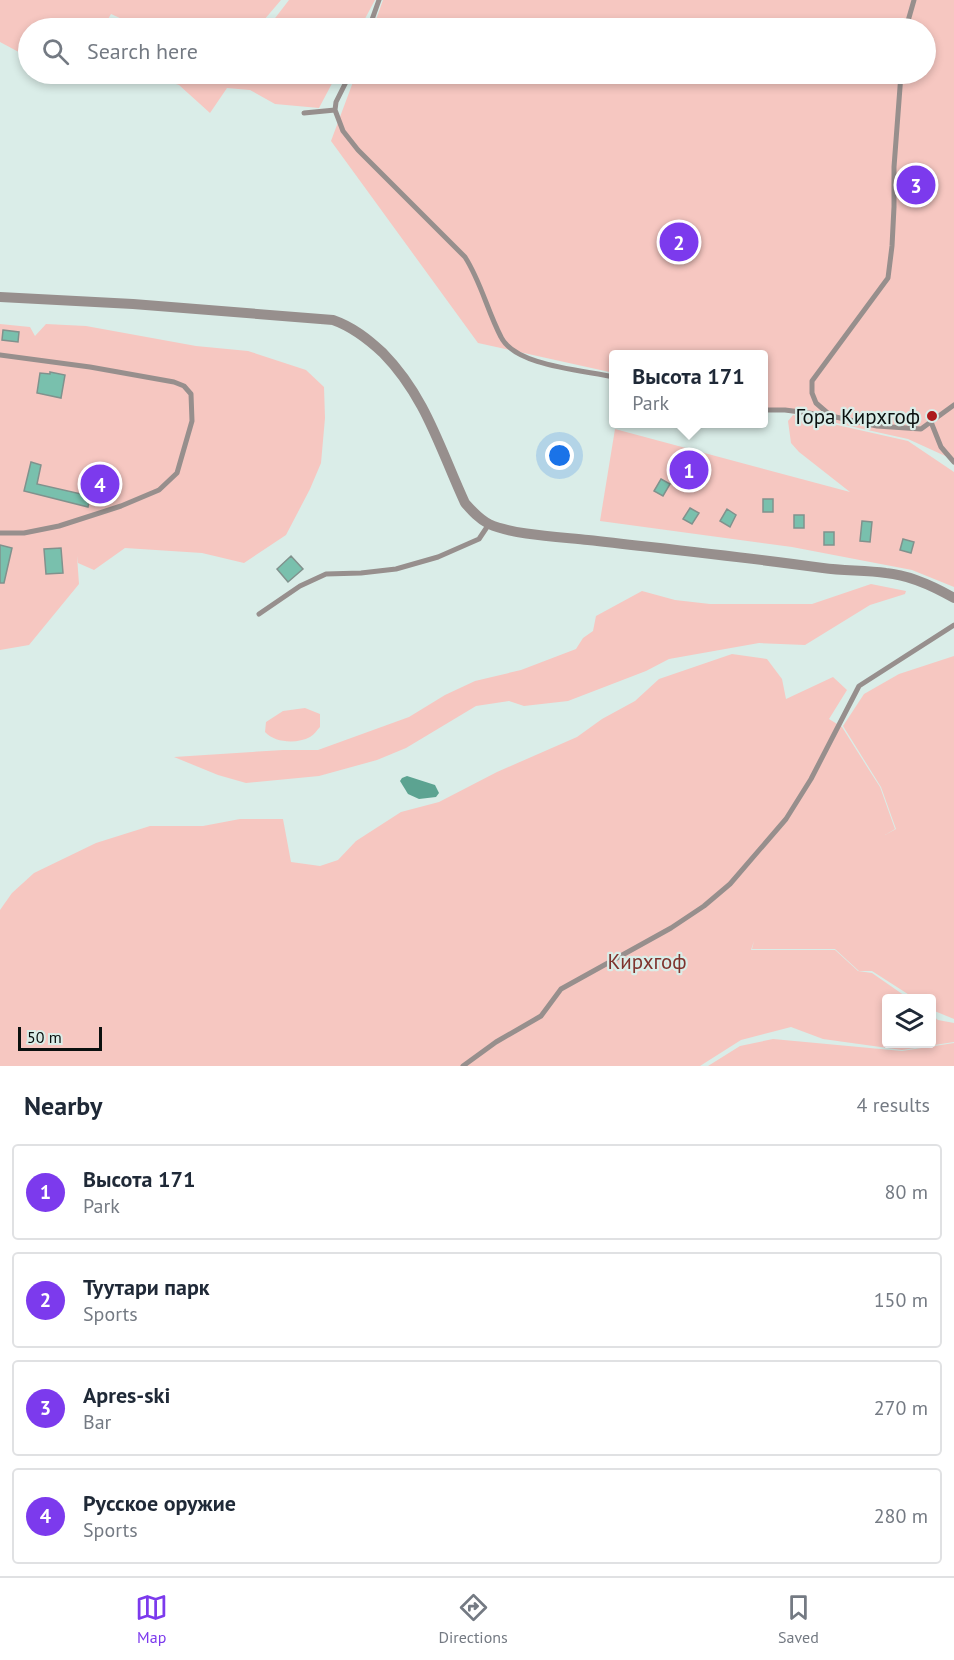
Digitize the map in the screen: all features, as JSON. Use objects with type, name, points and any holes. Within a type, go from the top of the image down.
[{"type":"street","points":[[0,297],[322,318],[343,323],[372,342],[405,378],[428,416],[465,503],[489,524],[507,530],[556,537],[886,573],[904,576],[926,584],[954,598]]},
{"type":"lane","points":[[373,18],[379,0]]},
{"type":"lane","points":[[909,18],[914,0]]},
{"type":"lane","points":[[345,84],[336,102],[335,110],[344,131],[358,150],[465,257],[477,276],[502,339],[513,351],[526,359],[609,375]]},
{"type":"lane","points":[[831,416],[816,403],[812,393],[812,381],[888,278],[892,246],[894,167],[900,84]]},
{"type":"lane","points":[[304,113],[335,110]]},
{"type":"lane","points":[[0,356],[90,367],[174,382],[184,386],[191,394],[192,401],[192,421],[177,473],[159,490],[121,506],[59,526],[24,533],[0,533]]},
{"type":"lane","points":[[768,410],[831,416],[877,426],[921,429],[954,405]]},
{"type":"lane","points":[[930,422],[941,447],[954,462]]},
{"type":"lane","points":[[259,615],[300,586],[326,574],[361,573],[396,568],[438,557],[479,539],[489,524]]},
{"type":"lane","points":[[463,1066],[496,1042],[541,1016],[561,989],[671,928],[704,906],[729,884],[786,819],[811,779],[859,686],[954,625]]},
{"type":"green space","points":[[0,0],[281,0],[266,18],[120,18],[111,14],[109,18],[18,18],[18,52],[0,42]]},
{"type":"green space","points":[[289,0],[375,0],[365,18],[275,18]]},
{"type":"green space","points":[[383,0],[954,0],[954,460],[908,439],[768,408],[768,350],[609,350],[609,372],[478,343],[331,141],[352,84],[936,84],[936,18],[377,18]]},
{"type":"green space","points":[[176,84],[332,84],[319,108],[275,104],[250,90],[227,88],[210,113]]},
{"type":"green space","points":[[0,324],[30,327],[35,336],[46,324],[86,326],[196,346],[248,351],[306,370],[324,387],[325,418],[321,463],[286,535],[244,563],[202,553],[125,548],[94,570],[78,563],[77,556],[79,584],[29,645],[0,650]]},
{"type":"green space","points":[[793,415],[908,441],[954,472],[954,587],[912,570],[792,547],[600,521],[615,429],[850,492],[799,452],[791,443],[788,421]]},
{"type":"green space","points":[[871,584],[906,591],[905,594],[870,605],[805,645],[759,643],[669,659],[646,671],[568,701],[524,706],[509,701],[476,706],[406,748],[377,760],[319,776],[246,783],[218,775],[174,757],[318,750],[409,717],[445,695],[475,681],[521,670],[576,649],[583,638],[593,631],[596,616],[642,591],[675,600],[710,604],[812,604]]},
{"type":"green space","name":"Кирхгоф","points":[[732,654],[767,659],[782,679],[786,699],[833,677],[847,690],[829,719],[842,727],[880,787],[895,829],[885,835],[896,829],[881,787],[843,726],[864,694],[899,674],[954,656],[954,1019],[936,1012],[936,994],[908,994],[872,971],[859,971],[835,949],[752,949],[754,941],[751,950],[835,950],[858,971],[872,973],[902,994],[882,994],[882,1047],[823,1039],[791,1027],[741,1040],[700,1066],[0,1066],[0,910],[12,893],[34,873],[96,843],[150,826],[203,826],[240,819],[283,819],[291,862],[320,866],[338,860],[356,841],[401,812],[439,802],[497,772],[577,737],[602,719],[635,701],[659,679]]},
{"type":"green space","points":[[305,708],[320,714],[320,727],[310,737],[299,741],[286,741],[269,736],[265,732],[266,722],[283,711]]},
{"type":"green space","points":[[936,1018],[954,1023],[954,1042],[936,1045]]},
{"type":"green space","points":[[773,1039],[902,1051],[936,1048],[936,1046],[954,1043],[954,1066],[708,1066],[740,1046]]},
{"type":"green space","points":[[888,1048],[915,1048],[902,1050]]},
{"type":"shaded area","points":[[407,776],[435,785],[439,793],[436,797],[419,799],[408,794],[400,781]]},
{"type":"building","points":[[912,176],[926,176],[925,190],[912,190]]},
{"type":"building","points":[[3,330],[19,332],[18,342],[2,340]]},
{"type":"building","points":[[50,372],[65,375],[61,398],[37,393],[40,373],[50,374]]},
{"type":"building","points":[[31,462],[41,465],[37,484],[90,496],[88,507],[24,491]]},
{"type":"building","points":[[661,479],[670,484],[663,496],[654,491]]},
{"type":"building","points":[[763,499],[773,499],[773,512],[763,512]]},
{"type":"building","points":[[690,508],[699,513],[692,524],[683,519]]},
{"type":"building","points":[[727,509],[736,515],[730,527],[720,521]]},
{"type":"building","points":[[794,515],[804,515],[804,528],[794,528]]},
{"type":"building","points":[[862,521],[872,522],[870,542],[860,541]]},
{"type":"building","points":[[824,532],[834,532],[834,545],[824,545]]},
{"type":"building","points":[[903,539],[914,542],[911,553],[900,550]]},
{"type":"building","points":[[0,545],[12,548],[4,583],[0,583]]},
{"type":"building","points":[[61,548],[63,573],[46,574],[44,549]]},
{"type":"building","points":[[291,556],[303,569],[288,582],[277,569]]},
{"type":"place","name":"Apres-ski","points":[[916,185]]},
{"type":"place","name":"Туутари парк","points":[[679,242]]},
{"type":"place","name":"Гора Кирхгоф","points":[[932,416]]},
{"type":"place","name":"Высота 171","points":[[689,470]]},
{"type":"place","name":"Русское оружие","points":[[100,484]]}]
